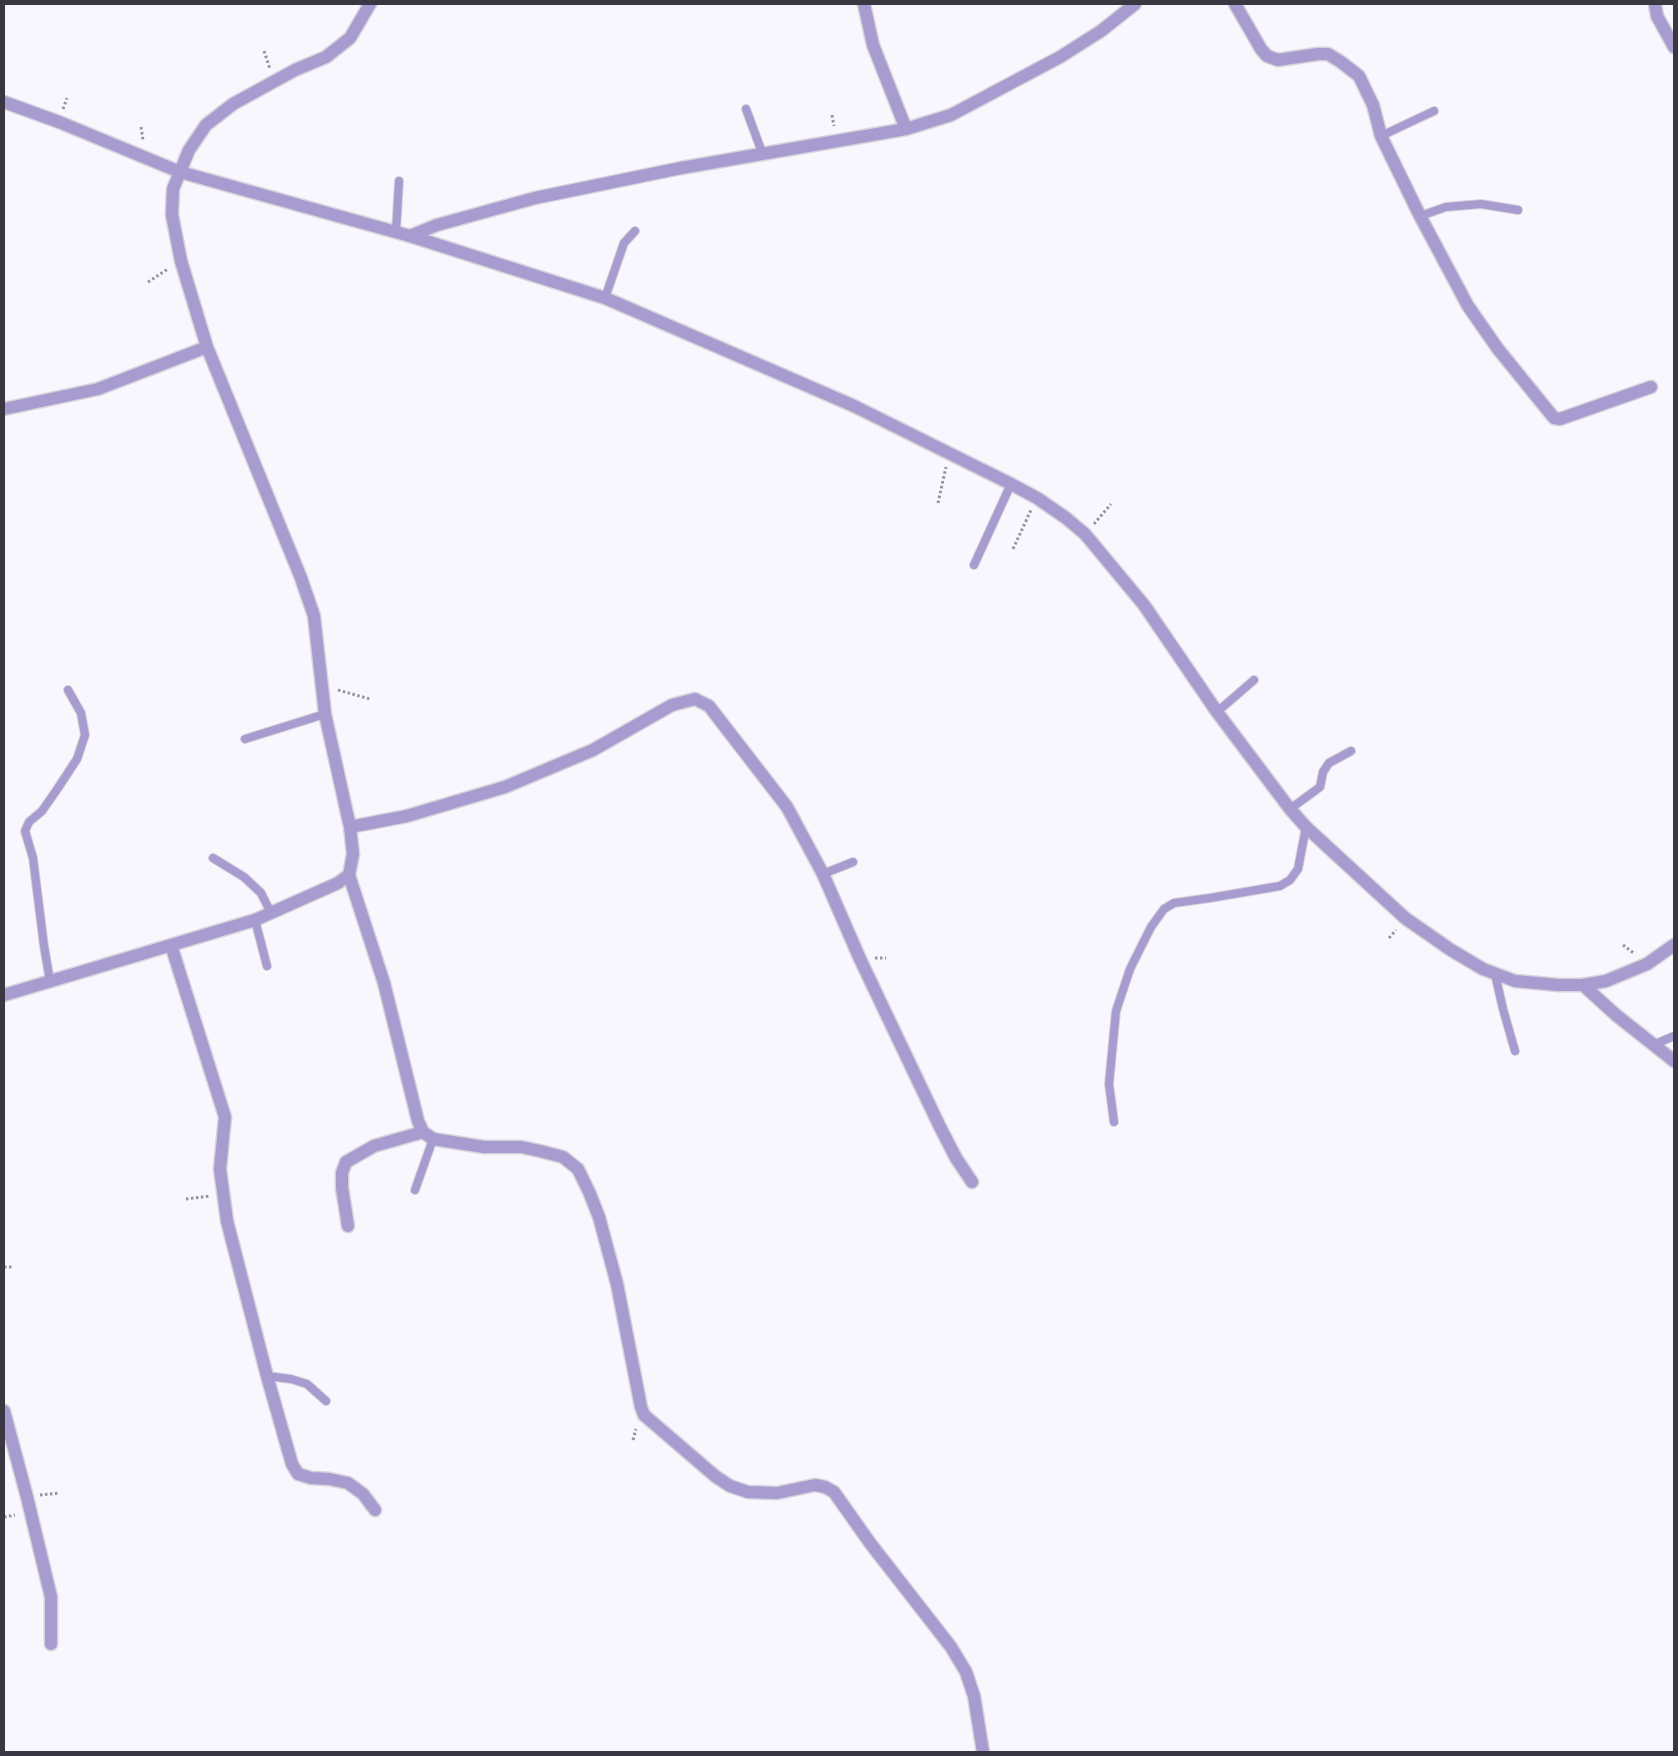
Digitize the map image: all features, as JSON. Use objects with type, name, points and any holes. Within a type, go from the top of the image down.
[{"type":"street","points":[[370,4],[350,38],[326,57],[295,70],[233,104],[206,126],[189,150],[173,189],[172,215],[181,261],[207,347],[301,578],[314,616],[325,714],[350,827],[353,854],[349,875],[384,983],[418,1121],[428,1135]]},
{"type":"street","points":[[864,4],[873,45],[906,129]]},
{"type":"street","points":[[410,236],[437,225],[536,198],[681,168],[906,129],[951,115],[1043,67],[1101,32],[1135,4]]},
{"type":"street","points":[[1235,4],[1267,56],[1278,60],[1328,54],[1342,62],[1359,76],[1373,106],[1381,136],[1420,216],[1468,306],[1498,349],[1554,418],[1560,419],[1651,387]]},
{"type":"street","points":[[1655,4],[1657,16],[1674,47]]},
{"type":"street","points":[[4,102],[59,122],[180,172],[410,236],[605,298],[854,406],[1011,484],[1037,498],[1085,534],[1144,606],[1217,712],[1290,809],[1306,827],[1405,918],[1451,950],[1483,969],[1516,981],[1558,985],[1584,985],[1606,981],[1647,964],[1674,945]]},
{"type":"street","points":[[4,408],[98,389],[207,347]]},
{"type":"street","points":[[350,827],[407,816],[505,787],[593,750],[672,706],[695,700],[709,706],[787,807],[823,874],[860,959],[956,1158],[972,1182]]},
{"type":"street","points":[[4,995],[254,920],[338,883],[349,875]]},
{"type":"street","points":[[171,945],[225,1116],[220,1169],[227,1221],[292,1464],[298,1474],[311,1478],[348,1483],[362,1494],[375,1510]]},
{"type":"street","points":[[1584,985],[1616,1015],[1674,1061]]},
{"type":"street","points":[[348,1226],[342,1188],[342,1173],[346,1162],[374,1146],[428,1135],[484,1147],[521,1146],[531,1148],[563,1158],[578,1169],[599,1217],[617,1284],[640,1407],[644,1415],[715,1476],[730,1486],[748,1492],[777,1492],[814,1485],[825,1487],[834,1492],[870,1543],[951,1647],[966,1672],[974,1696],[983,1752]]},
{"type":"street","points":[[4,1411],[51,1598],[51,1644]]},
{"type":"lane","points":[[746,109],[762,155]]},
{"type":"lane","points":[[1381,136],[1434,111]]},
{"type":"lane","points":[[396,232],[399,181]]},
{"type":"lane","points":[[1420,216],[1446,207],[1480,204],[1518,210]]},
{"type":"lane","points":[[605,298],[624,243],[635,231]]},
{"type":"lane","points":[[974,565],[1011,484]]},
{"type":"lane","points":[[1217,712],[1254,680]]},
{"type":"lane","points":[[50,981],[33,858],[25,831],[29,822],[42,811],[77,759],[85,735],[81,713],[68,690]]},
{"type":"lane","points":[[245,739],[325,714]]},
{"type":"lane","points":[[1290,809],[1320,787],[1323,772],[1329,764],[1351,751]]},
{"type":"lane","points":[[1114,1122],[1109,1084],[1116,1011],[1130,969],[1151,927],[1164,909],[1174,903],[1280,886],[1290,880],[1298,869],[1306,827]]},
{"type":"lane","points":[[213,858],[244,877],[261,893],[271,913]]},
{"type":"lane","points":[[823,874],[853,862]]},
{"type":"lane","points":[[254,920],[267,966]]},
{"type":"lane","points":[[1495,974],[1515,1052]]},
{"type":"lane","points":[[1653,1045],[1674,1036]]},
{"type":"lane","points":[[415,1190],[428,1135]]},
{"type":"lane","points":[[267,1376],[291,1378],[307,1384],[326,1400]]},
{"type":"path","points":[[148,282],[181,261]]},
{"type":"path","points":[[938,503],[949,454]]},
{"type":"path","points":[[1013,549],[1037,498]]},
{"type":"path","points":[[1085,534],[1111,504]]},
{"type":"path","points":[[323,687],[370,699]]},
{"type":"path","points":[[186,1199],[223,1195]]},
{"type":"path","points":[[4,1267],[12,1267]]}]
